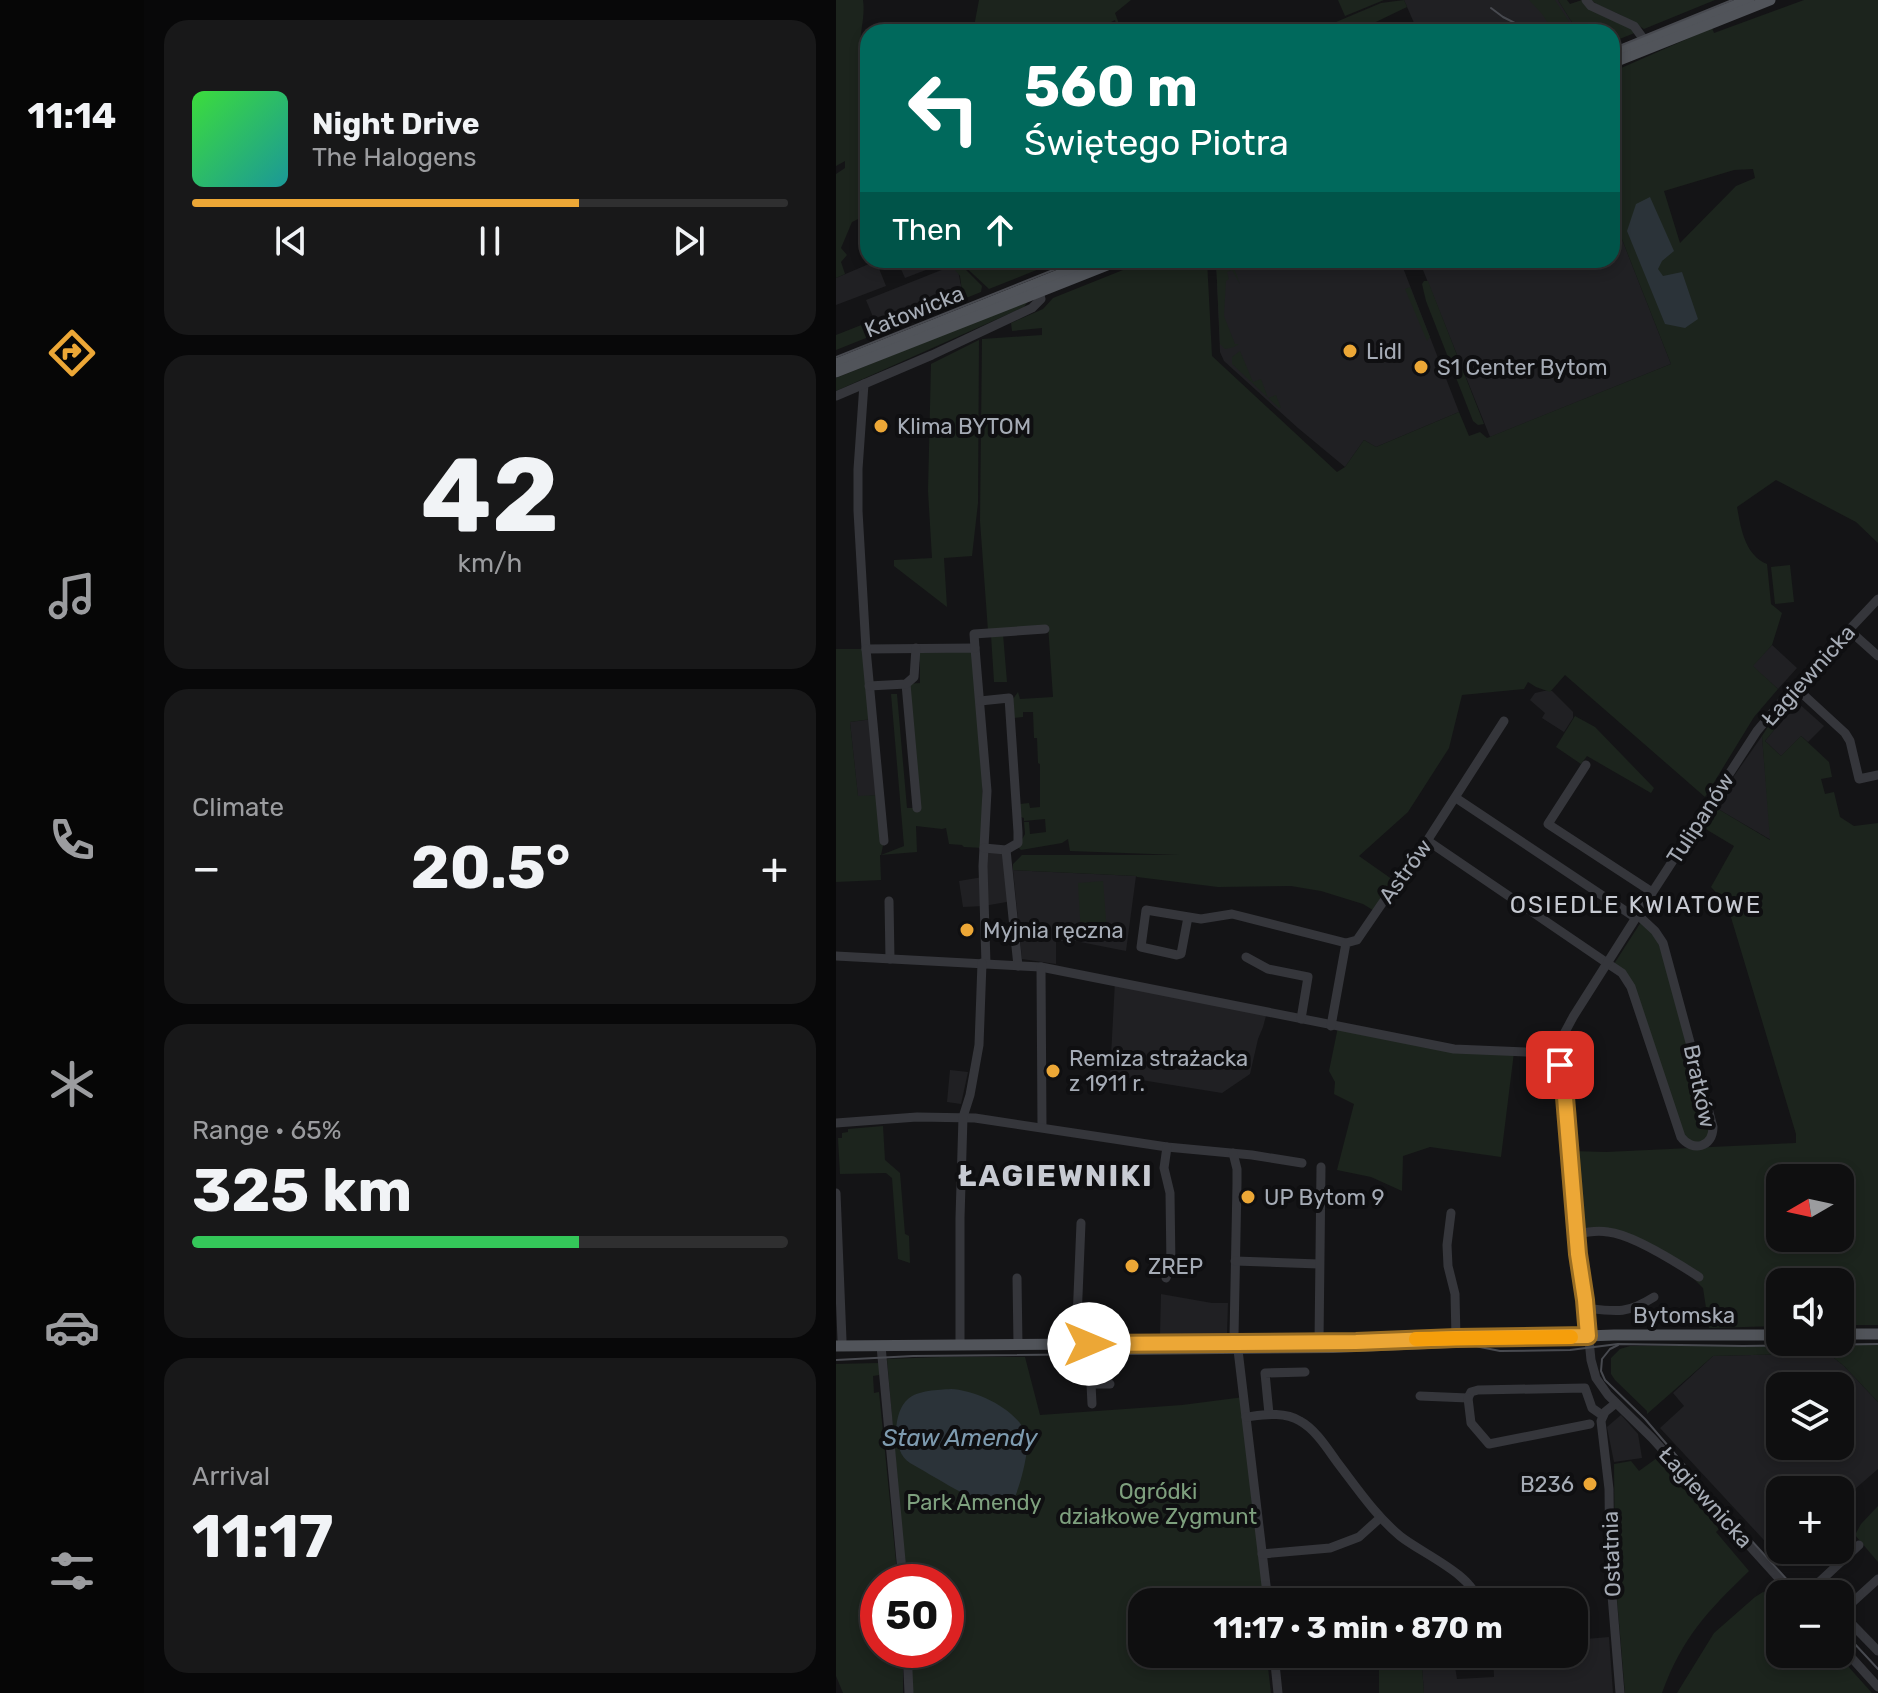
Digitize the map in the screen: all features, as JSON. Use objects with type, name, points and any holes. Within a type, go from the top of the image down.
[{"type":"main road","points":[[1620,51],[1749,0]]},
{"type":"main road","points":[[1620,60],[1770,0]]},
{"type":"main road","name":"Katowicka","points":[[836,364],[1041,286],[1075,268]]},
{"type":"main road","points":[[836,372],[1089,268]]},
{"type":"main road","points":[[1854,1334],[1878,1334]]},
{"type":"main road","name":"Bytomska","points":[[839,1343],[881,1346],[1018,1345],[1766,1335]]},
{"type":"street","points":[[1586,0],[1591,6],[1634,26],[1645,41]]},
{"type":"street","points":[[836,396],[1032,308],[1041,301],[1041,286]]},
{"type":"street","points":[[864,384],[858,511],[866,649],[884,841]]},
{"type":"street","name":"Łagiewnicka","points":[[1742,754],[1767,718],[1878,599]]},
{"type":"street","points":[[960,1345],[963,1117],[979,1045],[984,964],[983,866],[987,791],[974,634],[1045,629]]},
{"type":"street","points":[[1849,630],[1878,656]]},
{"type":"street","points":[[869,686],[906,684],[914,677],[916,648]]},
{"type":"street","points":[[866,649],[975,648]]},
{"type":"street","points":[[906,684],[917,808]]},
{"type":"street","points":[[1795,687],[1845,733],[1850,741],[1859,779],[1878,775]]},
{"type":"street","points":[[980,701],[1009,698],[1018,832],[1018,843],[1006,850],[984,848]]},
{"type":"street","name":"Astrów","points":[[1346,943],[1357,940],[1400,883],[1504,721]]},
{"type":"street","name":"Tulipanów","points":[[1553,1056],[1550,1048],[1558,1045],[1607,963],[1742,754]]},
{"type":"street","points":[[1586,765],[1548,824],[1652,892]]},
{"type":"street","points":[[1456,798],[1637,916]]},
{"type":"street","points":[[1428,841],[1607,963]]},
{"type":"street","points":[[1006,850],[1018,966]]},
{"type":"street","points":[[889,901],[890,959]]},
{"type":"street","points":[[1188,917],[1181,954],[1141,947],[1146,910],[1211,919],[1232,914],[1346,943],[1331,1026]]},
{"type":"street","name":"Bratków","points":[[1607,963],[1622,973],[1631,987],[1681,1137],[1691,1145],[1704,1144],[1713,1136],[1713,1127],[1670,965],[1660,937],[1637,916]]},
{"type":"street","points":[[836,956],[1041,967],[1454,1049],[1553,1056],[1563,1073],[1591,1360],[1600,1386],[1616,1403],[1602,1415],[1592,1408],[1585,1388],[1478,1390],[1471,1392],[1468,1398],[1471,1423],[1489,1444],[1590,1424]]},
{"type":"street","points":[[1246,957],[1268,969],[1308,977],[1301,1019]]},
{"type":"street","points":[[1041,967],[1042,1127]]},
{"type":"street","points":[[836,1123],[963,1117],[1302,1163]]},
{"type":"street","points":[[1166,1278],[1171,1267],[1170,1193],[1164,1168],[1167,1147]]},
{"type":"street","points":[[1233,1153],[1237,1169],[1234,1336],[1266,1588]]},
{"type":"street","points":[[1319,1342],[1321,1167]]},
{"type":"street","points":[[836,1193],[839,1343]]},
{"type":"street","points":[[1451,1213],[1447,1245],[1455,1294],[1456,1338]]},
{"type":"street","points":[[1081,1223],[1078,1285],[1082,1344],[1092,1404]]},
{"type":"street","points":[[1577,1234],[1608,1232],[1625,1237],[1699,1277]]},
{"type":"street","points":[[1235,1261],[1319,1264]]},
{"type":"street","points":[[1017,1278],[1018,1345]]},
{"type":"street","points":[[1586,1308],[1622,1311],[1640,1306],[1654,1297]]},
{"type":"street","points":[[881,1346],[901,1564]]},
{"type":"street","points":[[1269,1414],[1265,1373],[1305,1372]]},
{"type":"street","points":[[1091,1384],[1110,1384]]},
{"type":"street","points":[[1420,1396],[1468,1398]]},
{"type":"street","name":"Łagiewnicka","points":[[1616,1403],[1652,1438],[1780,1580]]},
{"type":"street","points":[[1246,1417],[1269,1414],[1299,1420],[1315,1434],[1380,1518],[1472,1588]]},
{"type":"street","name":"Ostatnia","points":[[1602,1415],[1620,1693]]},
{"type":"street","points":[[1262,1554],[1330,1548],[1359,1537],[1380,1518]]},
{"type":"street","points":[[1821,1580],[1859,1545]]},
{"type":"street","points":[[1854,1601],[1878,1579]]},
{"type":"street","points":[[1854,1626],[1878,1651]]},
{"type":"street","points":[[1854,1660],[1878,1687]]},
{"type":"street","points":[[908,1668],[909,1693]]},
{"type":"street","points":[[1275,1668],[1278,1693]]},
{"type":"shaded area","points":[[1404,0],[1558,0],[1573,24],[1414,24]]},
{"type":"shaded area","points":[[1620,234],[1671,364],[1490,437],[1422,268],[1620,268]]},
{"type":"shaded area","points":[[860,268],[879,268],[886,286],[836,305],[836,278]]},
{"type":"shaded area","points":[[901,268],[931,268],[905,278]]},
{"type":"shaded area","points":[[946,268],[958,268],[962,291],[942,301],[940,296],[876,324],[866,300]]},
{"type":"shaded area","points":[[1216,268],[1403,268],[1459,412],[1376,447],[1364,440],[1345,467],[1224,361],[1220,352]]},
{"type":"shaded area","points":[[1772,645],[1797,668],[1778,689],[1752,666]]},
{"type":"shaded area","points":[[1552,691],[1573,712],[1573,718],[1564,732],[1542,718],[1545,713],[1530,700],[1535,693]]},
{"type":"shaded area","points":[[1797,702],[1824,726],[1808,742],[1801,736],[1781,756],[1765,741]]},
{"type":"shaded area","points":[[872,719],[880,795],[858,797],[850,722]]},
{"type":"shaded area","points":[[1762,736],[1771,840],[1713,806]]},
{"type":"shaded area","points":[[984,848],[1006,850],[1012,901],[963,907],[959,881],[983,877]]},
{"type":"shaded area","points":[[1013,870],[1136,876],[1126,951],[1075,941],[1056,941],[1056,964],[1022,959]]},
{"type":"shaded area","points":[[1115,981],[1267,1012],[1250,1074],[1222,1093],[1110,1075]]},
{"type":"shaded area","points":[[950,1070],[968,1072],[961,1104],[947,1102]]},
{"type":"shaded area","points":[[1161,1294],[1228,1303],[1227,1334],[1160,1335]]},
{"type":"shaded area","points":[[1713,1356],[1832,1356],[1850,1372],[1766,1372],[1766,1460],[1854,1460],[1854,1377],[1878,1402],[1878,1469],[1854,1490],[1854,1476],[1766,1476],[1766,1542],[1660,1428],[1684,1406],[1673,1393]]},
{"type":"shaded area","points":[[1621,1415],[1638,1434],[1642,1458],[1614,1462],[1607,1427]]},
{"type":"shaded area","points":[[1609,1637],[1613,1693],[1424,1693],[1422,1668],[1455,1668],[1457,1679],[1494,1677],[1494,1668],[1588,1668],[1588,1639]]},
{"type":"green space","points":[[836,0],[863,0],[860,24],[860,218],[852,222],[841,248],[847,255],[841,262],[845,274],[836,278],[836,174],[845,168],[845,161],[836,166]]},
{"type":"green space","points":[[979,0],[1131,0],[1115,13],[1119,24],[1115,20],[1107,24],[974,24]]},
{"type":"green space","points":[[1338,0],[1384,0],[1345,16]]},
{"type":"green space","points":[[1404,0],[1407,7],[1372,24],[1337,24],[1336,22],[1381,3]]},
{"type":"green space","points":[[1529,0],[1555,0],[1571,24],[1549,24]]},
{"type":"green space","points":[[1558,0],[1567,0],[1570,4],[1582,0],[1637,32],[1620,39],[1620,24],[1573,24]]},
{"type":"green space","points":[[1591,0],[1715,0],[1644,29]]},
{"type":"green space","points":[[1804,0],[1878,0],[1878,543],[1856,522],[1776,480],[1737,507],[1749,548],[1767,564],[1771,604],[1782,613],[1772,645],[1753,666],[1778,689],[1754,717],[1705,797],[1565,675],[1550,692],[1528,682],[1524,689],[1462,695],[1449,748],[1408,812],[1359,856],[1396,882],[1376,912],[1363,904],[1321,891],[1291,886],[1218,887],[1136,876],[1013,870],[1013,864],[1022,855],[1179,855],[1070,851],[1068,839],[1062,843],[1021,850],[1018,847],[1025,834],[1024,822],[1029,822],[1030,834],[1046,832],[1045,819],[1024,821],[1021,817],[1020,804],[1029,803],[1030,808],[1040,807],[1040,764],[1037,738],[1034,738],[1033,712],[1023,712],[1023,717],[1014,718],[1013,699],[1018,692],[1020,699],[1053,697],[1048,625],[988,631],[980,521],[982,339],[1042,335],[1042,328],[1012,331],[1011,323],[1043,309],[1053,298],[1128,268],[1207,268],[1212,356],[1337,472],[1345,467],[1364,440],[1376,447],[1459,412],[1469,436],[1480,432],[1487,438],[1671,364],[1620,234],[1620,68],[1712,28],[1714,33]],"holes":[[[1753,169],[1755,178],[1736,186],[1680,243],[1664,191],[1734,170]]]},
{"type":"green space","points":[[964,268],[982,286],[981,292],[836,350],[836,335],[874,320],[877,324],[941,296],[943,301],[962,291],[960,276],[955,270]]},
{"type":"green space","points":[[967,268],[1039,268],[1039,269],[989,289]]},
{"type":"green space","points":[[1216,268],[1234,268],[1240,284],[1232,270],[1227,272],[1229,279],[1226,281],[1224,316],[1235,344],[1239,344],[1225,349],[1220,344]]},
{"type":"green space","points":[[1424,281],[1428,281],[1484,424],[1478,425],[1473,421],[1426,301]]},
{"type":"green space","points":[[1410,287],[1430,337],[1427,341],[1405,289]]},
{"type":"green space","points":[[1029,300],[1024,307],[836,391],[836,378]]},
{"type":"green space","points":[[979,340],[978,503],[972,556],[944,558],[947,607],[894,566],[894,560],[932,558],[928,491],[931,364]]},
{"type":"green space","points":[[1240,351],[1253,382],[1261,379],[1268,398],[1232,364],[1232,357]]},
{"type":"green space","points":[[1276,395],[1281,408],[1279,408],[1268,398]]},
{"type":"green space","points":[[1790,565],[1794,602],[1775,604],[1771,567]]},
{"type":"green space","points":[[1003,634],[1007,682],[994,682],[991,635]]},
{"type":"green space","points":[[916,648],[975,648],[980,701],[984,848],[949,844],[946,828],[916,826],[917,852],[881,855],[904,846],[891,694],[897,694],[907,808],[917,808],[906,684],[920,683]]},
{"type":"green space","points":[[836,649],[866,649],[872,719],[850,722],[858,796],[880,795],[884,841],[881,880],[836,882]]},
{"type":"green space","points":[[1794,699],[1797,702],[1765,741],[1781,756],[1801,736],[1829,762],[1832,777],[1821,779],[1825,794],[1834,792],[1840,817],[1854,826],[1878,823],[1878,1325],[1854,1325],[1854,1268],[1766,1268],[1766,1326],[1709,1328],[1703,1288],[1679,1264],[1611,1233],[1577,1234],[1571,1151],[1796,1143],[1796,1134],[1727,904],[1711,887],[1734,846],[1699,825],[1713,806],[1770,840],[1762,736],[1779,709]]},
{"type":"green space","points":[[1575,716],[1595,727],[1654,788],[1651,793],[1587,756],[1581,764],[1556,747]]},
{"type":"green space","points":[[1103,881],[1107,932],[1081,934],[1078,883]]},
{"type":"green space","points":[[1641,922],[1655,931],[1713,1127],[1708,1142],[1686,1143],[1631,987],[1614,964]]},
{"type":"green space","points":[[1338,1027],[1454,1049],[1514,1052],[1501,1157],[1430,1147],[1403,1156],[1402,1191],[1371,1177],[1337,1170],[1354,1104],[1334,1094],[1335,1082],[1329,1071]]},
{"type":"green space","points":[[883,1126],[885,1160],[900,1173],[910,1263],[898,1259],[892,1178],[886,1173],[840,1174],[838,1138],[842,1138],[842,1133],[848,1132],[848,1129]]},
{"type":"green space","points":[[1854,1344],[1878,1344],[1878,1402],[1854,1377],[1854,1372],[1850,1372],[1832,1356],[1854,1356]]},
{"type":"green space","points":[[1766,1345],[1766,1355],[1713,1356],[1647,1414],[1611,1374],[1611,1358],[1620,1349],[1630,1346]]},
{"type":"green space","points":[[1025,1357],[1040,1415],[1182,1405],[1244,1397],[1266,1588],[1128,1588],[1128,1668],[1268,1668],[1271,1693],[910,1693],[910,1668],[964,1668],[964,1564],[904,1564],[887,1359]]},
{"type":"green space","points":[[836,1364],[880,1364],[879,1375],[873,1376],[874,1393],[879,1392],[896,1564],[860,1564],[860,1668],[903,1668],[903,1693],[843,1693],[836,1676]]},
{"type":"green space","points":[[1657,1458],[1719,1529],[1716,1532],[1749,1571],[1721,1599],[1688,1640],[1662,1693],[1625,1693],[1615,1576],[1614,1464],[1631,1461],[1639,1471]]},
{"type":"green space","points":[[1878,1506],[1878,1562],[1855,1535]]},
{"type":"green space","points":[[1766,1593],[1766,1668],[1850,1668],[1872,1693],[1677,1693],[1714,1633],[1755,1597]]},
{"type":"green space","points":[[1379,1668],[1422,1668],[1424,1693],[1379,1693]]},
{"type":"water","points":[[1650,197],[1674,251],[1658,269],[1663,276],[1682,272],[1698,319],[1685,328],[1665,324],[1627,231],[1636,204]]},
{"type":"water","name":"Staw Amendy","points":[[951,1389],[972,1393],[996,1403],[1023,1427],[1028,1443],[1025,1461],[1017,1491],[1008,1506],[990,1504],[967,1495],[910,1463],[900,1450],[897,1423],[908,1399],[923,1392]]},
{"type":"tram line","points":[[1620,46],[1732,0]]},
{"type":"tram line","points":[[1491,8],[1517,24]]},
{"type":"tram line","points":[[836,357],[1058,268]]},
{"type":"tram line","points":[[836,1360],[913,1356],[1333,1352],[1475,1346],[1500,1351],[1570,1350],[1618,1344],[1878,1344]]},
{"type":"tram line","points":[[1618,1345],[1602,1359],[1601,1371],[1605,1380],[1645,1419],[1787,1580]]},
{"type":"tram line","points":[[1854,1643],[1878,1669]]},
{"type":"slow traffic","points":[[1416,1339],[1571,1337]]},
{"type":"place","name":"Lidl","points":[[1350,351]]},
{"type":"place","name":"S1 Center Bytom","points":[[1421,367]]},
{"type":"place","name":"Klima BYTOM","points":[[881,426]]},
{"type":"place","name":"Myjnia ręczna","points":[[967,930]]},
{"type":"place","name":"Remiza strażacka z 1911 r.","points":[[1053,1071]]},
{"type":"place","name":"UP Bytom 9","points":[[1248,1197]]},
{"type":"place","name":"ZREP","points":[[1132,1266]]},
{"type":"place","name":"B236","points":[[1590,1484]]},
{"type":"district","name":"OSIEDLE KWIATOWE","points":[[1636,905]]},
{"type":"district","name":"ŁAGIEWNIKI","points":[[1056,1176]]},
{"type":"route","points":[[1089,1344],[1588,1336],[1560,1065]]},
{"type":"park label","name":"Park Amendy","points":[[974,1502]]},
{"type":"park label","name":"Ogródki działkowe Zygmunt","points":[[1158,1504]]}]
